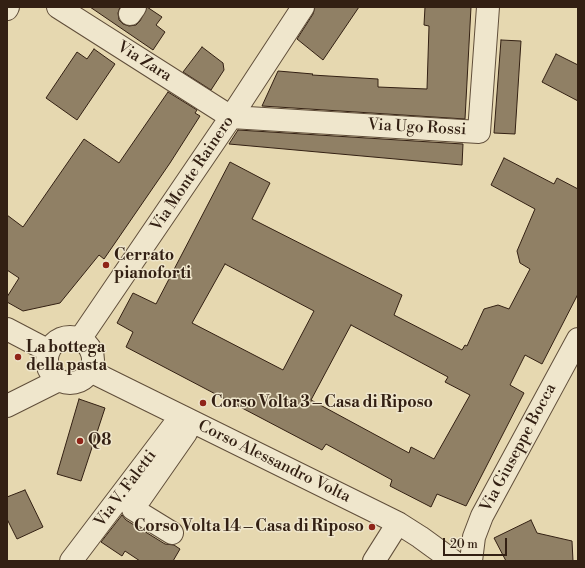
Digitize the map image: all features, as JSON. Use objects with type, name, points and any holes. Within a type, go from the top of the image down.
[{"type":"street","name":"Via Zara","points":[[58,7],[231,117]]},
{"type":"street","name":"Via Monte Rainero","points":[[80,339],[304,7]]},
{"type":"street","name":"Via Ugo Rossi","points":[[231,117],[479,132],[488,7]]},
{"type":"street","points":[[7,329],[49,351]]},
{"type":"street","points":[[7,406],[59,380],[73,382],[86,377],[93,364],[93,357],[91,350],[80,339],[74,337],[62,339],[49,351],[48,364],[50,370],[59,380]]},
{"type":"street","name":"Via Giuseppe Bocca","points":[[471,561],[474,537],[482,516],[578,339]]},
{"type":"street","name":"Corso Alessandro Volta","points":[[90,371],[398,523],[453,561]]},
{"type":"street","points":[[172,533],[133,509],[187,419]]},
{"type":"street","name":"Via V. Faletti","points":[[71,561],[187,419]]},
{"type":"street","points":[[374,561],[398,523]]},
{"type":"building","points":[[90,7],[120,7],[118,13],[119,20],[123,24],[129,26],[136,25],[140,21],[147,7],[162,17],[156,25],[165,32],[153,50]]},
{"type":"building","points":[[315,7],[359,7],[323,60],[297,39],[313,14]]},
{"type":"building","points":[[425,7],[471,7],[465,119],[262,106],[278,71],[313,74],[312,75],[378,79],[378,87],[427,89],[429,26],[424,25]]},
{"type":"building","points":[[501,40],[521,41],[515,134],[494,133]]},
{"type":"building","points":[[202,47],[223,63],[224,70],[211,90],[183,72]]},
{"type":"building","points":[[94,49],[115,64],[77,120],[46,98],[77,52],[87,59]]},
{"type":"building","points":[[556,54],[578,65],[578,101],[542,82]]},
{"type":"building","points":[[168,92],[197,110],[195,113],[200,116],[170,163],[104,259],[99,255],[60,303],[23,311],[7,302],[7,297],[19,278],[7,270],[7,215],[23,227],[84,139],[119,163]]},
{"type":"building","points":[[238,130],[463,144],[462,165],[229,144]]},
{"type":"building","points":[[504,158],[554,184],[557,178],[578,189],[578,294],[542,364],[525,355],[510,385],[524,393],[466,506],[437,494],[431,507],[390,486],[392,480],[326,444],[322,450],[126,347],[133,332],[117,323],[133,293],[156,304],[230,162],[270,183],[252,219],[402,295],[394,315],[462,350],[465,345],[467,346],[484,309],[498,305],[509,309],[530,269],[520,263],[517,251],[535,209],[491,185]],"holes":[[[225,264],[314,311],[283,370],[192,323]],[[351,325],[448,377],[445,382],[470,395],[434,459],[411,447],[409,453],[311,400]]]},
{"type":"building","name":"Q8","points":[[79,399],[105,408],[81,481],[57,474]]},
{"type":"building","points":[[25,490],[43,527],[17,539],[7,519],[7,497]]},
{"type":"building","points":[[122,515],[126,520],[165,544],[174,545],[180,549],[173,561],[140,561],[125,551],[122,556],[101,542]]},
{"type":"building","points":[[531,520],[537,533],[572,541],[573,561],[506,561],[494,538]]},
{"type":"place","name":"Cerrato pianoforti","points":[[106,265]]},
{"type":"place","name":"La bottega della pasta","points":[[18,357]]},
{"type":"place","name":"Corso Volta 3 – Casa di Riposo","points":[[203,403]]},
{"type":"place","name":"Q8","points":[[80,441]]},
{"type":"place","name":"Corso Volta 14 – Casa di Riposo","points":[[372,527]]}]
